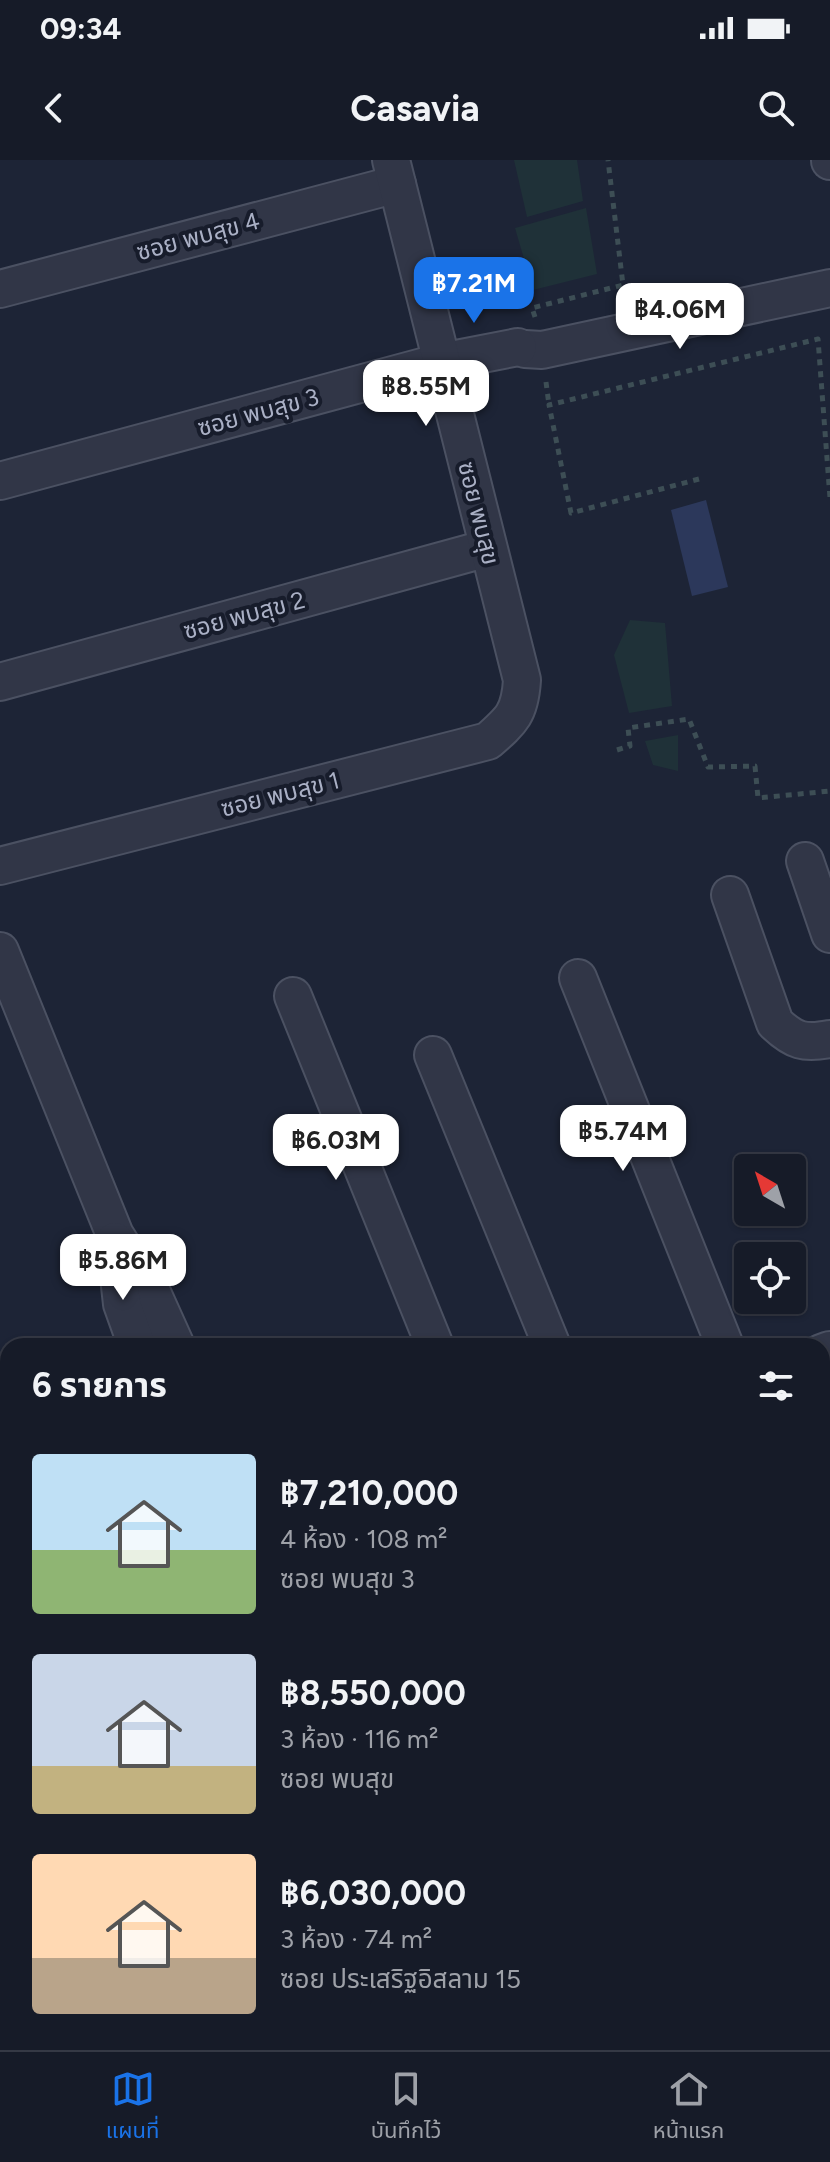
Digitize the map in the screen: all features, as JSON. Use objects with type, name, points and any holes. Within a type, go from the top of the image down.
[{"type":"street","name":"ซอย พบสุข 4","points":[[0,289],[394,172]]},
{"type":"street","name":"ซอย พบสุข","points":[[394,172],[522,680]]},
{"type":"street","name":"ซอย พบสุข 3","points":[[0,481],[441,362],[528,349],[830,288]]},
{"type":"street","name":"ซอย พบสุข 2","points":[[0,682],[488,548]]},
{"type":"street","name":"ซอย พบสุข 1","points":[[0,866],[488,741],[511,721],[521,702],[522,680]]},
{"type":"street","points":[[805,861],[830,934]]},
{"type":"street","points":[[730,895],[775,1023],[790,1038],[813,1042],[830,1039]]},
{"type":"street","points":[[0,951],[115,1235],[153,1295],[172,1338]]},
{"type":"street","points":[[578,978],[722,1338]]},
{"type":"street","points":[[293,996],[432,1338]]},
{"type":"street","points":[[433,1055],[549,1338]]},
{"type":"street","points":[[115,1235],[122,1304],[134,1338]]},
{"type":"path","points":[[608,160],[623,285],[532,308],[528,349],[549,405],[571,513],[699,479]]},
{"type":"path","points":[[549,405],[818,339],[830,498]]},
{"type":"path","points":[[617,750],[630,746],[628,728],[689,719],[708,767],[755,766],[758,798],[830,791]]},
{"type":"shaded area","points":[[514,160],[577,160],[583,201],[527,217]]},
{"type":"shaded area","points":[[586,208],[597,274],[533,290],[515,228]]},
{"type":"shaded area","points":[[630,620],[665,623],[672,706],[629,713],[614,655]]},
{"type":"shaded area","points":[[678,735],[678,771],[653,765],[645,741]]},
{"type":"water","points":[[706,500],[728,587],[692,596],[671,510]]}]
